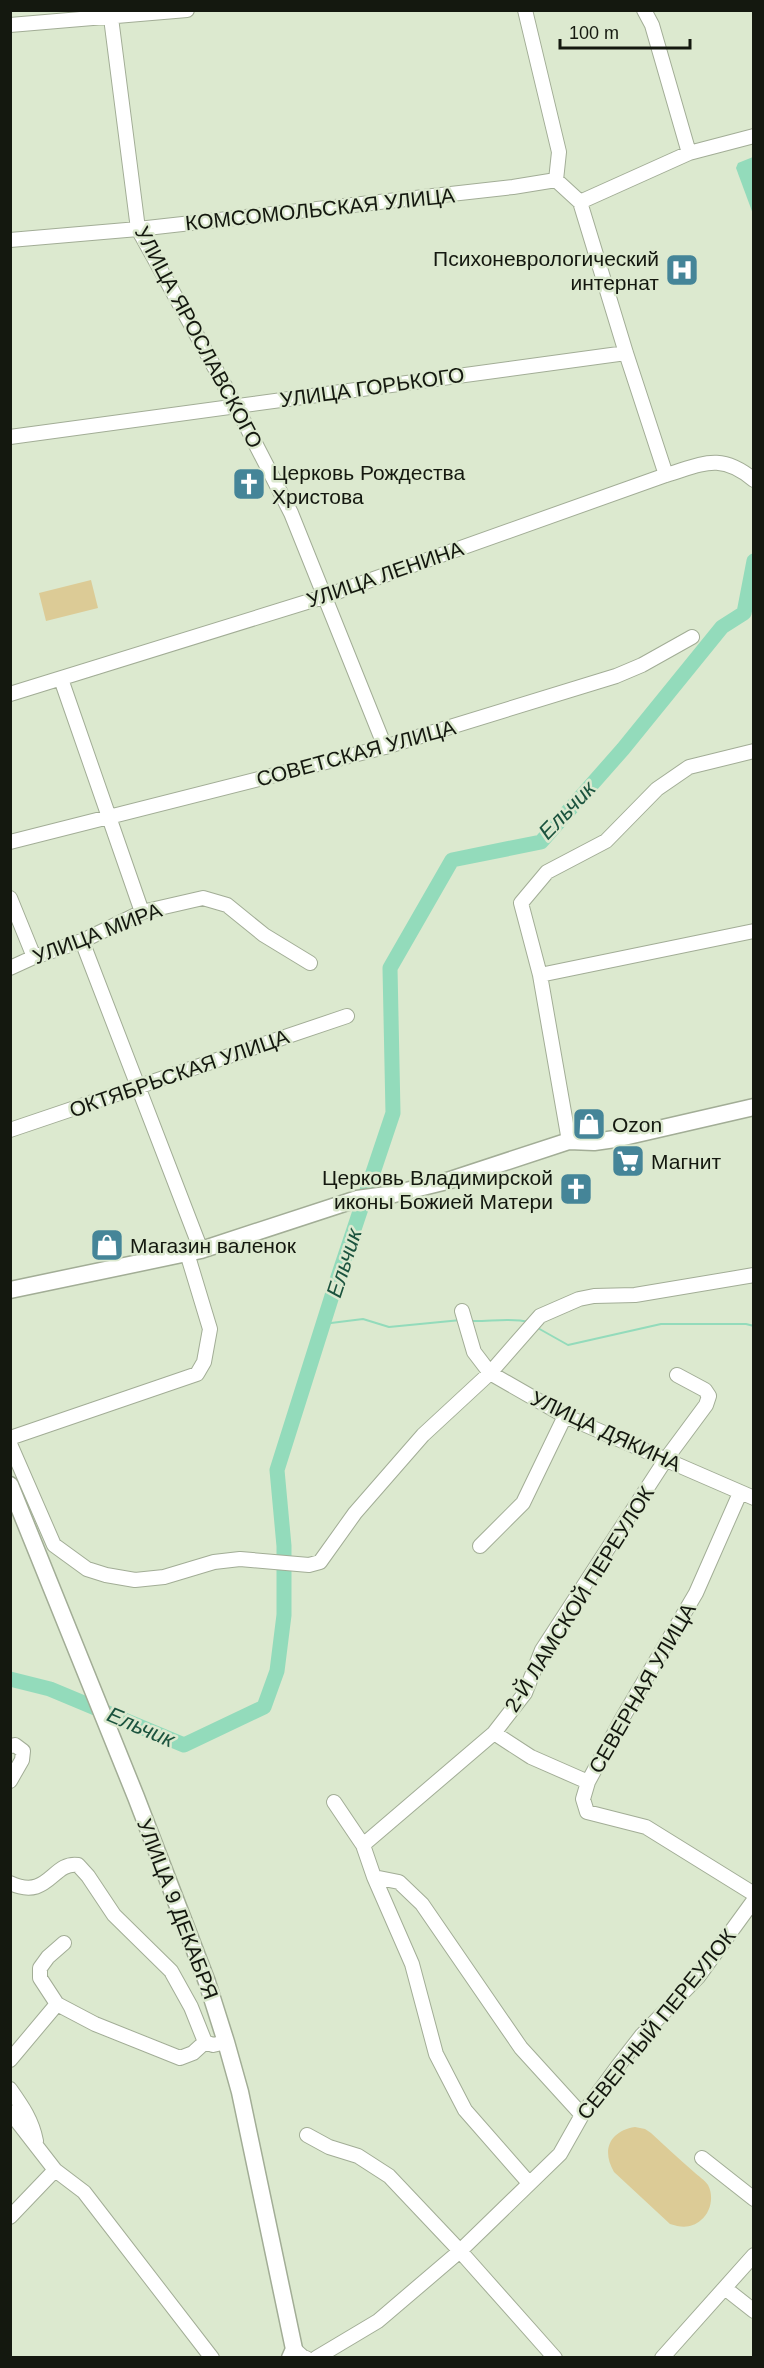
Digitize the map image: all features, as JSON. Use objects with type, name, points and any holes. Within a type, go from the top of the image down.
[{"type":"main road","points":[[10,1290],[194,1251],[357,1199],[394,1194],[447,1181],[569,1141],[594,1142],[615,1139],[753,1107]]},
{"type":"main road","name":"УЛИЦА 9 ДЕКАБРЯ","points":[[10,1485],[136,1797],[207,1982],[240,2092],[297,2355]]},
{"type":"street","points":[[10,25],[110,14],[188,10]]},
{"type":"street","points":[[525,10],[559,152],[556,180],[580,202],[666,475]]},
{"type":"street","points":[[644,10],[652,25],[689,153]]},
{"type":"street","name":"УЛИЦА ЯРОСЛАВСКОГО","points":[[110,14],[138,229],[236,406],[291,513],[385,747]]},
{"type":"street","points":[[580,202],[689,153],[753,136]]},
{"type":"street","name":"КОМСОМОЛЬСКАЯ УЛИЦА","points":[[10,240],[138,229],[513,187],[556,180]]},
{"type":"street","name":"УЛИЦА ГОРЬКОГО","points":[[10,437],[626,353]]},
{"type":"street","name":"УЛИЦА ЛЕНИНА","points":[[10,694],[323,597],[666,475],[713,461],[738,467],[753,480]]},
{"type":"street","name":"СОВЕТСКАЯ УЛИЦА","points":[[10,842],[385,747],[616,676],[642,665],[692,637]]},
{"type":"street","points":[[61,679],[142,912]]},
{"type":"street","points":[[569,1141],[540,975],[521,903],[547,872],[606,841],[657,789],[689,767],[753,751]]},
{"type":"street","points":[[10,898],[34,957]]},
{"type":"street","name":"УЛИЦА МИРА","points":[[10,968],[34,957],[82,941],[142,912],[203,898],[227,904],[264,935],[310,963]]},
{"type":"street","points":[[540,975],[753,931]]},
{"type":"street","points":[[10,1438],[197,1374],[204,1362],[210,1329],[187,1209],[137,1088],[82,941]]},
{"type":"street","name":"ОКТЯБРЬСКАЯ УЛИЦА","points":[[10,1130],[347,1016]]},
{"type":"street","points":[[10,1443],[54,1545],[87,1569],[135,1580],[164,1577],[214,1562],[240,1559],[309,1565],[320,1562],[355,1513],[423,1435],[490,1373],[540,1316],[579,1299],[594,1296],[635,1295],[753,1275]]},
{"type":"street","name":"УЛИЦА ДЯКИНА","points":[[462,1311],[474,1352],[490,1373],[566,1416],[747,1496]]},
{"type":"street","name":"2-Й ЛАМСКОЙ ПЕРЕУЛОК","points":[[363,1845],[494,1733],[525,1693],[542,1650],[666,1459],[706,1405],[709,1396],[705,1390],[677,1375]]},
{"type":"street","points":[[480,1546],[523,1503],[566,1416]]},
{"type":"street","name":"СЕВЕРНАЯ УЛИЦА","points":[[747,1496],[696,1593],[622,1717],[588,1782],[583,1799],[587,1812],[646,1827],[753,1894]]},
{"type":"street","points":[[494,1733],[531,1757],[588,1782]]},
{"type":"street","points":[[10,1746],[15,1745],[23,1751],[22,1760],[10,1781]]},
{"type":"street","points":[[334,1802],[363,1845],[374,1877],[412,1964],[436,2054],[465,2110],[529,2183]]},
{"type":"street","points":[[12,1885],[34,1887],[45,1884],[64,1866],[78,1865],[114,1915],[171,1971],[191,2007],[205,2042],[213,2045],[226,2042]]},
{"type":"street","points":[[374,1877],[399,1882],[422,1904],[521,2048],[582,2115]]},
{"type":"street","name":"СЕВЕРНЫЙ ПЕРЕУЛОК","points":[[316,2358],[378,2321],[460,2251],[560,2154],[582,2115],[642,2035],[698,1977],[753,1900]]},
{"type":"street","points":[[64,1942],[40,1968],[40,1978],[57,2004],[95,2024],[180,2058],[193,2053],[205,2042]]},
{"type":"street","points":[[10,2060],[57,2004]]},
{"type":"street","points":[[10,2089],[25,2109],[37,2146]]},
{"type":"street","points":[[10,2112],[55,2170],[84,2192],[212,2358]]},
{"type":"street","points":[[307,2135],[328,2147],[358,2156],[389,2176],[460,2251],[555,2358]]},
{"type":"street","points":[[702,2158],[753,2199]]},
{"type":"street","points":[[10,2217],[55,2170]]},
{"type":"street","points":[[662,2358],[726,2289],[753,2255]]},
{"type":"street","points":[[726,2289],[753,2311]]},
{"type":"shaded area","points":[[753,157],[753,214],[736,168],[738,163]]},
{"type":"shaded area","points":[[91,580],[98,608],[46,621],[39,593]]},
{"type":"shaded area","points":[[635,2127],[651,2133],[708,2185],[711,2194],[710,2204],[707,2213],[698,2223],[687,2226],[670,2224],[614,2172],[608,2156],[610,2143],[619,2133]]},
{"type":"waterway","name":"Ельчик","points":[[10,1679],[50,1689],[184,1745],[264,1707],[277,1671],[284,1615],[284,1546],[277,1470],[393,1113],[390,968],[452,860],[541,842],[623,749],[722,627],[744,613],[754,561]]},
{"type":"waterway","points":[[323,1324],[363,1319],[389,1327],[461,1320]]},
{"type":"waterway","points":[[469,1321],[529,1322]]},
{"type":"waterway","points":[[536,1327],[568,1345],[661,1324],[746,1324],[754,1326]]},
{"type":"place","name":"Психоневрологический интернат","points":[[682,270]]},
{"type":"place","name":"Церковь Рождества Христова","points":[[249,484]]},
{"type":"place","name":"Ozon","points":[[589,1124]]},
{"type":"place","name":"Магнит","points":[[628,1161]]},
{"type":"place","name":"Церковь Владимирской иконы Божией Матери","points":[[576,1189]]},
{"type":"place","name":"Магазин валенок","points":[[107,1245]]}]
